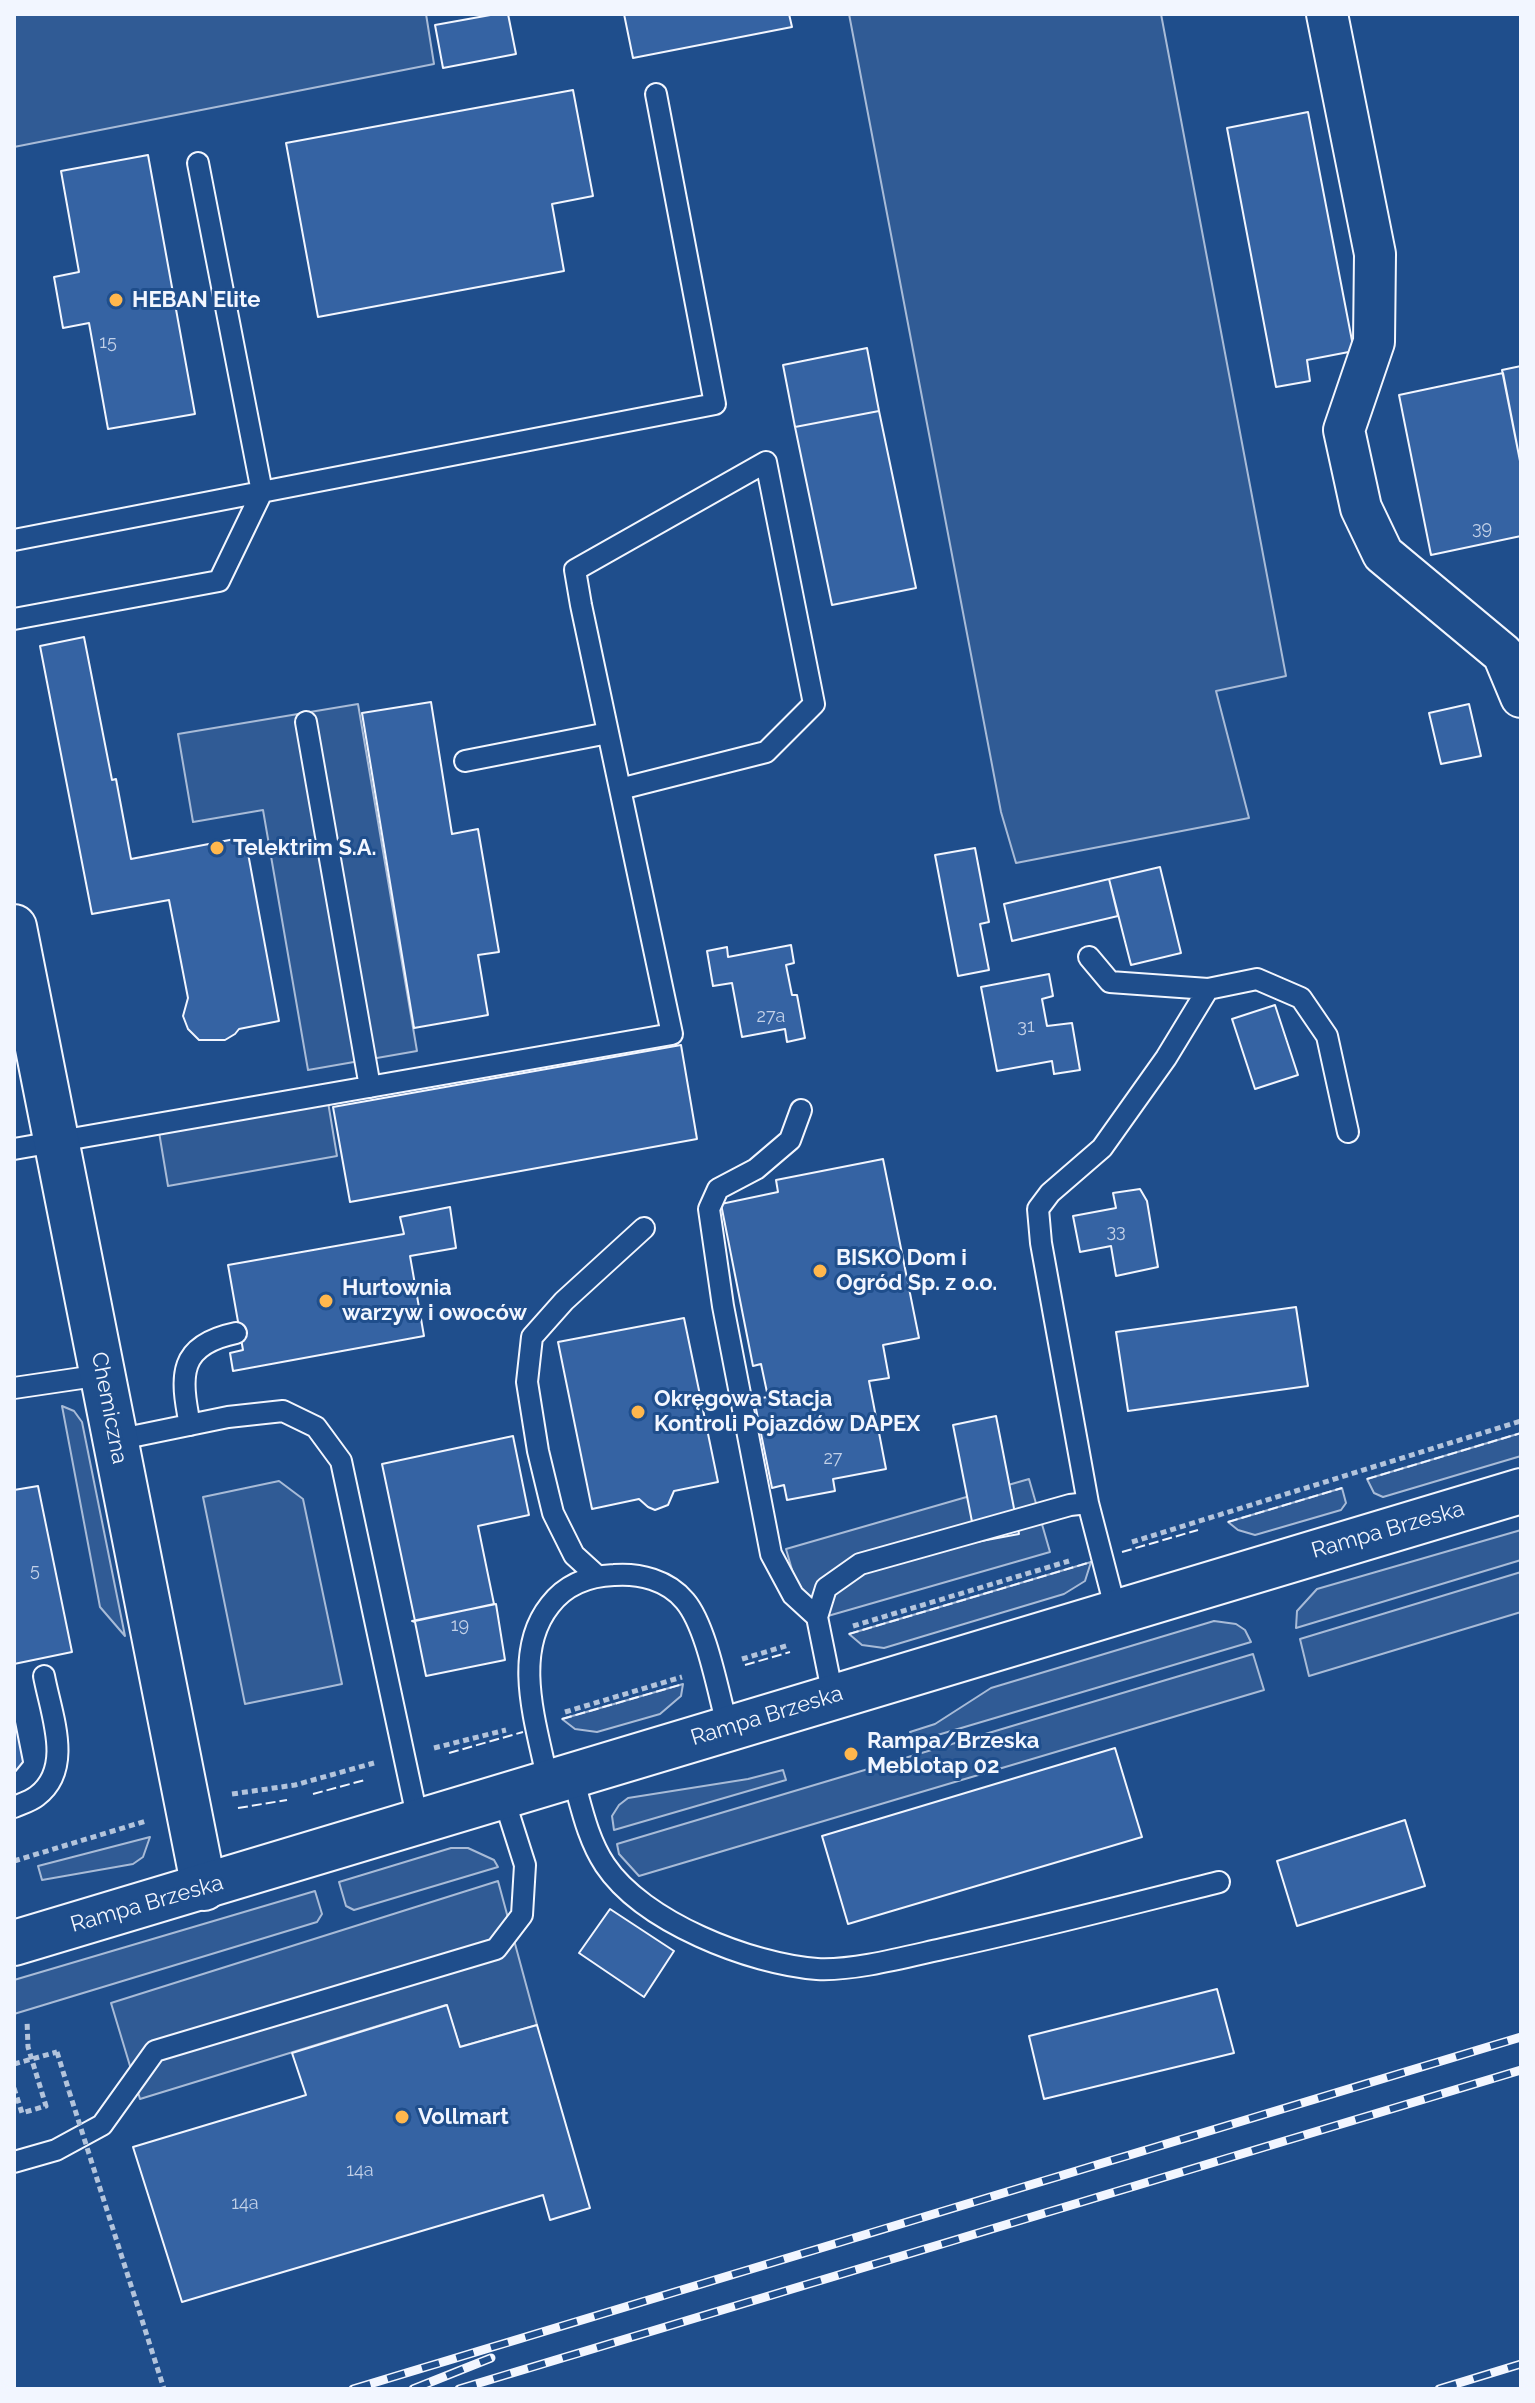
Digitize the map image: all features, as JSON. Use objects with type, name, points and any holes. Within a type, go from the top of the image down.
[{"type":"main road","name":"Chemiczna","points":[[14,927],[27,1061],[56,1142],[204,1888]]},
{"type":"main road","name":"Rampa Brzeska","points":[[14,1943],[1521,1491]]},
{"type":"street","points":[[1327,14],[1375,254],[1374,342],[1344,430],[1361,508],[1383,554],[1512,648],[1521,697]]},
{"type":"lane","points":[[14,540],[715,404],[656,94]]},
{"type":"lane","points":[[14,619],[219,581],[262,492],[198,163]]},
{"type":"lane","points":[[14,1149],[672,1034],[608,733],[575,570],[766,462],[814,704],[766,752],[620,789]]},
{"type":"lane","points":[[306,722],[370,1087]]},
{"type":"lane","points":[[465,761],[608,733]]},
{"type":"lane","points":[[1089,957],[1110,982],[1208,989],[1257,979],[1301,998],[1327,1036],[1348,1132]]},
{"type":"lane","points":[[1116,1611],[1088,1503],[1041,1243],[1038,1209],[1050,1193],[1102,1148],[1166,1058],[1208,989]]},
{"type":"lane","points":[[801,1110],[790,1140],[756,1169],[718,1189],[709,1209],[723,1306],[771,1554],[793,1595],[819,1626]]},
{"type":"lane","points":[[596,1575],[574,1555],[553,1513],[538,1451],[527,1382],[532,1337],[564,1301],[644,1228]]},
{"type":"lane","points":[[190,1425],[183,1392],[185,1366],[197,1348],[218,1336],[236,1333]]},
{"type":"lane","points":[[19,1391],[102,1375]]},
{"type":"lane","points":[[116,1440],[228,1417],[283,1411],[316,1427],[341,1461],[418,1821]]},
{"type":"lane","points":[[833,1696],[819,1626],[826,1588],[860,1564],[1070,1505],[1088,1503]]},
{"type":"lane","points":[[728,1728],[697,1618],[684,1598],[656,1579],[629,1574],[596,1575],[573,1584],[555,1598],[539,1618],[529,1670],[536,1721],[593,1846],[607,1869],[646,1907],[702,1939],[757,1957],[818,1969],[881,1962],[1017,1933],[1219,1882]]},
{"type":"lane","points":[[14,1807],[37,1796],[54,1778],[59,1756],[44,1676]]},
{"type":"lane","points":[[14,2162],[56,2150],[102,2125],[155,2051],[496,1949],[522,1915],[525,1865],[503,1796]]},
{"type":"path","points":[[233,1793],[295,1785],[536,1721],[711,1668],[819,1626],[1102,1551],[1521,1421]]},
{"type":"path","points":[[14,1861],[144,1822]]},
{"type":"path","points":[[14,2088],[22,2113],[46,2106],[28,2047],[27,2020]]},
{"type":"path","points":[[14,2064],[57,2052],[164,2389]]},
{"type":"shaded area","points":[[14,14],[426,14],[434,64],[14,147]]},
{"type":"shaded area","points":[[849,14],[1161,14],[1286,676],[1216,691],[1249,818],[1016,863],[1001,812]]},
{"type":"shaded area","points":[[358,704],[417,1051],[308,1070],[263,810],[193,822],[178,734]]},
{"type":"shaded area","points":[[328,1102],[337,1156],[168,1186],[159,1132]]},
{"type":"shaded area","points":[[62,1406],[74,1411],[82,1422],[125,1636],[100,1607]]},
{"type":"shaded area","points":[[1521,1433],[1521,1456],[1383,1497],[1374,1493],[1367,1479]]},
{"type":"shaded area","points":[[1029,1479],[1050,1552],[807,1622],[786,1549]]},
{"type":"shaded area","points":[[279,1481],[303,1499],[342,1684],[245,1704],[203,1497]]},
{"type":"shaded area","points":[[1342,1488],[1346,1503],[1341,1510],[1255,1535],[1238,1530],[1228,1522]]},
{"type":"shaded area","points":[[1521,1530],[1521,1560],[1296,1628],[1297,1611],[1317,1589]]},
{"type":"shaded area","points":[[1091,1562],[1085,1581],[1064,1594],[884,1648],[862,1645],[849,1634]]},
{"type":"shaded area","points":[[1521,1572],[1521,1612],[1309,1676],[1300,1639]]},
{"type":"shaded area","points":[[1214,1621],[1236,1624],[1245,1630],[1251,1642],[914,1742],[910,1732],[935,1724],[991,1688]]},
{"type":"shaded area","points":[[1253,1654],[1264,1690],[639,1876],[619,1854],[617,1844]]},
{"type":"shaded area","points":[[683,1684],[681,1696],[660,1714],[597,1732],[575,1729],[562,1719]]},
{"type":"shaded area","points":[[783,1770],[786,1780],[614,1830],[612,1816],[628,1798],[748,1779]]},
{"type":"shaded area","points":[[150,1837],[143,1857],[133,1864],[42,1880],[38,1866]]},
{"type":"shaded area","points":[[451,1848],[468,1848],[494,1860],[498,1867],[354,1910],[346,1906],[339,1882]]},
{"type":"shaded area","points":[[498,1881],[537,2025],[460,2047],[446,2005],[140,2099],[111,2003]]},
{"type":"shaded area","points":[[315,1891],[322,1914],[317,1922],[14,2014],[14,1980]]},
{"type":"building","points":[[508,14],[516,54],[443,68],[435,25]]},
{"type":"building","points":[[624,14],[789,14],[792,27],[633,58]]},
{"type":"building","points":[[573,90],[593,196],[552,204],[564,271],[318,317],[286,143]]},
{"type":"building","points":[[1308,112],[1354,351],[1307,360],[1310,381],[1276,387],[1227,128]]},
{"type":"building","name":"HEBAN Elite","points":[[148,155],[195,414],[108,429],[89,323],[63,328],[54,277],[79,272],[61,171]]},
{"type":"building","points":[[867,348],[879,411],[795,427],[783,365]]},
{"type":"building","points":[[1521,366],[1521,466],[1502,370]]},
{"type":"building","points":[[1503,373],[1521,466],[1521,536],[1431,555],[1399,395]]},
{"type":"building","points":[[879,411],[916,588],[832,605],[795,427]]},
{"type":"building","name":"Telektrim S.A.","points":[[84,637],[131,859],[245,837],[279,1021],[239,1029],[225,1040],[199,1040],[188,1029],[183,1016],[188,998],[169,900],[92,914],[40,646]]},
{"type":"building","points":[[431,702],[452,834],[478,829],[499,952],[478,955],[488,1015],[414,1028],[362,713]]},
{"type":"building","points":[[1469,704],[1481,756],[1441,764],[1429,713]]},
{"type":"building","points":[[975,848],[989,922],[980,924],[989,970],[958,976],[935,855]]},
{"type":"building","points":[[1160,867],[1181,953],[1131,965],[1109,879]]},
{"type":"building","points":[[1109,879],[1118,916],[1012,941],[1004,904]]},
{"type":"building","points":[[791,945],[794,963],[786,965],[792,995],[797,995],[805,1038],[787,1042],[785,1029],[742,1037],[732,983],[713,986],[707,951],[727,947],[728,957]]},
{"type":"building","points":[[1049,974],[1053,996],[1042,999],[1047,1026],[1072,1023],[1080,1070],[1054,1074],[1052,1061],[997,1071],[981,987]]},
{"type":"building","points":[[1275,1005],[1298,1075],[1255,1089],[1232,1019]]},
{"type":"building","points":[[681,1045],[697,1139],[350,1202],[333,1107]]},
{"type":"building","name":"BISKO Dom i Ogród Sp. z o.o.","points":[[883,1159],[919,1338],[883,1345],[889,1378],[869,1381],[886,1469],[833,1479],[835,1491],[787,1500],[784,1485],[772,1488],[754,1399],[768,1397],[761,1364],[753,1366],[721,1204],[778,1192],[776,1180]]},
{"type":"building","points":[[1140,1189],[1147,1201],[1158,1267],[1116,1276],[1111,1246],[1080,1252],[1073,1216],[1116,1208],[1113,1193]]},
{"type":"building","name":"Hurtownia warzyw i owoców","points":[[450,1207],[456,1248],[410,1256],[424,1336],[233,1371],[230,1353],[243,1350],[228,1265],[404,1234],[400,1217]]},
{"type":"building","points":[[1296,1307],[1308,1386],[1128,1411],[1116,1332]]},
{"type":"building","name":"Okręgowa Stacja Kontroli Pojazdów DAPEX","points":[[684,1318],[718,1482],[674,1491],[668,1505],[655,1510],[639,1499],[592,1509],[558,1342]]},
{"type":"building","points":[[996,1416],[1019,1534],[976,1542],[953,1425]]},
{"type":"building","points":[[513,1436],[529,1515],[478,1526],[494,1604],[415,1621],[382,1464]]},
{"type":"building","points":[[38,1486],[72,1652],[14,1664],[14,1490]]},
{"type":"building","points":[[496,1604],[505,1660],[426,1676],[415,1622],[412,1621]]},
{"type":"building","points":[[14,1717],[23,1762],[14,1773]]},
{"type":"building","points":[[1115,1748],[1142,1837],[848,1924],[822,1836]]},
{"type":"building","points":[[1405,1820],[1425,1886],[1297,1926],[1277,1861]]},
{"type":"building","points":[[610,1909],[674,1951],[644,1997],[579,1953]]},
{"type":"building","points":[[1217,1989],[1234,2053],[1044,2099],[1029,2036]]},
{"type":"building","points":[[447,2005],[460,2047],[537,2025],[590,2208],[550,2220],[543,2195],[182,2302],[133,2147],[306,2095],[292,2053]]},
{"type":"railway","points":[[353,2389],[1521,2037]]},
{"type":"railway","points":[[459,2389],[1521,2070]]},
{"type":"railway","points":[[413,2389],[491,2358]]},
{"type":"railway","points":[[1439,2389],[1521,2364]]},
{"type":"fence","points":[[1367,1479],[1521,1433]]},
{"type":"fence","points":[[1228,1522],[1342,1488]]},
{"type":"fence","points":[[1122,1552],[1198,1530]]},
{"type":"fence","points":[[849,1634],[1091,1562]]},
{"type":"fence","points":[[745,1665],[790,1652]]},
{"type":"fence","points":[[562,1719],[683,1684]]},
{"type":"fence","points":[[449,1753],[523,1732]]},
{"type":"fence","points":[[313,1794],[365,1780]]},
{"type":"fence","points":[[238,1808],[287,1800]]},
{"type":"place","name":"HEBAN Elite","points":[[116,300]]},
{"type":"place","name":"Telektrim S.A.","points":[[217,848]]},
{"type":"place","name":"BISKO Dom i Ogród Sp. z o.o.","points":[[820,1271]]},
{"type":"place","name":"Hurtownia warzyw i owoców","points":[[326,1301]]},
{"type":"place","name":"Okręgowa Stacja Kontroli Pojazdów DAPEX","points":[[638,1412]]},
{"type":"place","name":"Rampa/Brzeska Meblotap 02","points":[[851,1754]]},
{"type":"place","name":"Vollmart","points":[[402,2117]]}]
